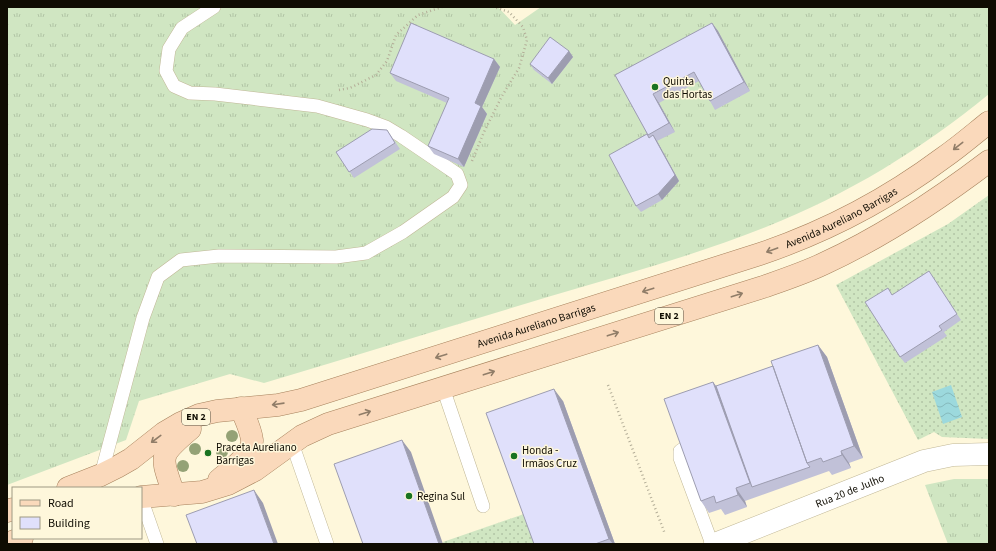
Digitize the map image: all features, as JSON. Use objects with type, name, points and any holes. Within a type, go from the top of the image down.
[{"type":"main road","name":"Avenida Aureliano Barrigas","points":[[71,487],[101,475],[131,459],[172,428],[199,415],[241,408],[278,405],[301,400],[777,249],[834,224],[893,191],[944,158],[989,122]]},
{"type":"main road","name":"EN 2","points":[[142,497],[174,495],[208,490],[228,484],[246,475],[310,432],[328,424],[763,287],[804,272],[873,238],[910,215],[989,161]]},
{"type":"main road","points":[[208,490],[244,458],[251,448],[252,437],[241,408]]},
{"type":"main road","points":[[174,495],[164,465],[166,453],[173,444],[209,413]]},
{"type":"main road","points":[[7,544],[20,539]]},
{"type":"street","name":"Rua 20 de Julho","points":[[714,544],[924,461],[953,455],[989,454]]},
{"type":"lane","points":[[101,475],[143,318],[158,277],[181,260],[219,256],[336,257],[366,252],[402,232],[452,197],[461,185],[456,174],[402,136],[386,127],[367,120],[317,106],[215,94],[190,93],[174,86],[166,70],[169,49],[182,28],[214,7]]},
{"type":"lane","points":[[443,388],[483,506]]},
{"type":"lane","points":[[292,443],[327,544]]},
{"type":"lane","points":[[686,447],[680,451],[680,458],[714,544]]},
{"type":"lane","points":[[142,500],[157,544]]},
{"type":"path","points":[[317,106],[337,91],[350,88],[376,75],[387,61],[396,34],[418,15],[442,7]]},
{"type":"path","points":[[461,185],[484,132],[502,96],[519,68],[527,40],[523,26],[509,12],[494,7]]},
{"type":"path","points":[[608,385],[665,534]]},
{"type":"green space","points":[[7,7],[498,7],[515,25],[541,7],[989,7],[989,94],[964,114],[883,169],[826,200],[766,227],[713,247],[659,264],[264,383],[230,374],[139,401],[126,440],[7,485]]},
{"type":"green space","points":[[989,195],[989,439],[942,437],[934,432],[918,440],[836,285],[948,224]]},
{"type":"green space","points":[[954,479],[989,479],[989,544],[948,544],[925,485]]},
{"type":"green space","points":[[527,513],[538,544],[444,544],[443,542]]},
{"type":"water","points":[[951,385],[962,417],[943,424],[932,392]]},
{"type":"building","points":[[411,23],[494,59],[475,103],[481,106],[458,159],[428,146],[449,98],[390,73]]},
{"type":"building","name":"Quinta das Hortas","points":[[712,23],[744,82],[710,101],[694,72],[653,94],[669,123],[648,135],[615,75]]},
{"type":"building","points":[[550,37],[569,51],[548,78],[530,64]]},
{"type":"building","points":[[372,129],[387,130],[395,143],[349,172],[336,152]]},
{"type":"building","points":[[647,134],[649,138],[653,135],[675,175],[658,194],[636,206],[609,155]]},
{"type":"building","points":[[929,271],[957,314],[939,326],[942,330],[900,357],[865,302],[888,288],[892,295]]},
{"type":"building","points":[[818,345],[854,446],[841,451],[842,455],[823,462],[821,458],[807,463],[771,361]]},
{"type":"building","points":[[773,366],[807,463],[810,467],[752,487],[716,386]]},
{"type":"building","points":[[713,382],[750,483],[736,488],[738,495],[716,503],[714,496],[701,501],[664,399]]},
{"type":"building","points":[[554,389],[609,539],[595,544],[534,544],[486,413]]},
{"type":"building","points":[[402,440],[439,544],[363,544],[334,464]]},
{"type":"building","points":[[254,490],[274,544],[197,544],[186,515]]},
{"type":"place","name":"Quinta das Hortas","points":[[655,87]]},
{"type":"place","name":"Praceta Aureliano Barrigas","points":[[208,453]]},
{"type":"place","name":"Honda - Irmãos Cruz","points":[[514,456]]},
{"type":"place","name":"Regina Sul","points":[[409,496]]}]
